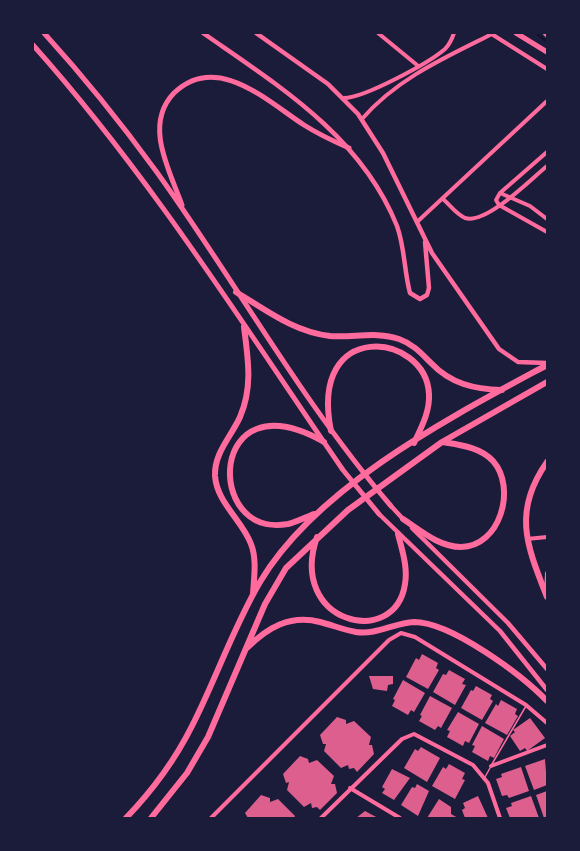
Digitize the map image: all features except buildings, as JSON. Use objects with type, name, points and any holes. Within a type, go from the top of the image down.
[{"type":"highway","points":[[236,292],[294,327],[332,336],[386,335],[396,338],[419,350],[437,369],[458,383],[502,390]]},
{"type":"highway","points":[[244,327],[250,374],[248,386],[239,418],[221,450],[215,475],[220,495],[245,531],[252,546],[253,596]]},
{"type":"highway","points":[[331,431],[326,398],[335,370],[352,352],[379,346],[408,358],[425,379],[429,394],[428,408],[413,443]]},
{"type":"highway","points":[[126,818],[170,765],[192,726],[253,596],[276,559],[317,512],[413,443],[547,364]]},
{"type":"highway","points":[[151,818],[187,773],[208,737],[244,651],[273,589],[286,568],[348,510],[442,442],[547,382]]},
{"type":"highway","points":[[317,512],[288,524],[261,521],[244,510],[236,500],[228,474],[230,461],[242,441],[252,431],[265,426],[279,424],[295,428],[324,442]]},
{"type":"highway","points":[[403,519],[439,542],[461,547],[483,539],[499,518],[505,496],[505,484],[494,462],[472,448],[442,442]]},
{"type":"highway","points":[[547,462],[530,493],[526,508],[526,539],[547,597]]},
{"type":"highway","points":[[318,536],[310,560],[314,587],[329,608],[340,615],[364,621],[376,620],[386,615],[402,596],[406,571],[398,534]]},
{"type":"highway","points":[[244,651],[274,626],[290,620],[317,621],[364,633],[404,623],[428,624],[444,630],[504,664],[547,701]]},
{"type":"main road","points":[[44,33],[102,99],[186,215],[236,292],[353,460],[403,519],[508,623],[547,669]]},
{"type":"main road","points":[[203,33],[301,102],[349,148],[389,209],[403,247],[410,293],[420,299],[427,295],[429,288],[424,238]]},
{"type":"main road","points":[[256,33],[316,74],[344,98],[362,119],[383,153],[424,238],[441,267],[499,349],[518,362],[547,364]]},
{"type":"main road","points":[[516,33],[547,52]]},
{"type":"main road","points":[[33,45],[88,108],[142,178],[343,470],[398,534],[500,631],[547,690]]},
{"type":"main road","points":[[186,215],[162,149],[159,122],[171,97],[192,81],[205,77],[232,80],[307,127],[349,148]]},
{"type":"street","points":[[378,33],[417,65]]},
{"type":"street","points":[[344,98],[369,93],[443,50],[454,33]]},
{"type":"street","points":[[362,119],[378,101],[401,84],[491,34],[547,69]]},
{"type":"street","points":[[417,222],[547,101]]},
{"type":"street","points":[[547,152],[500,193],[496,200],[547,232]]},
{"type":"street","points":[[443,199],[458,214],[468,218],[479,217],[501,205],[547,165]]},
{"type":"street","points":[[500,193],[510,196],[547,219]]},
{"type":"street","points":[[526,539],[547,537]]},
{"type":"street","points":[[547,573],[547,597]]},
{"type":"street","points":[[212,818],[395,635],[409,634],[415,637],[526,705],[547,723]]},
{"type":"street","points":[[321,818],[402,739],[414,734],[464,759],[484,778],[500,818]]},
{"type":"street","points":[[491,766],[547,746]]},
{"type":"street","points":[[350,788],[400,818]]},
{"type":"lane","points":[[484,778],[526,705]]},
{"type":"waterway","points":[[536,33],[547,42]]}]
